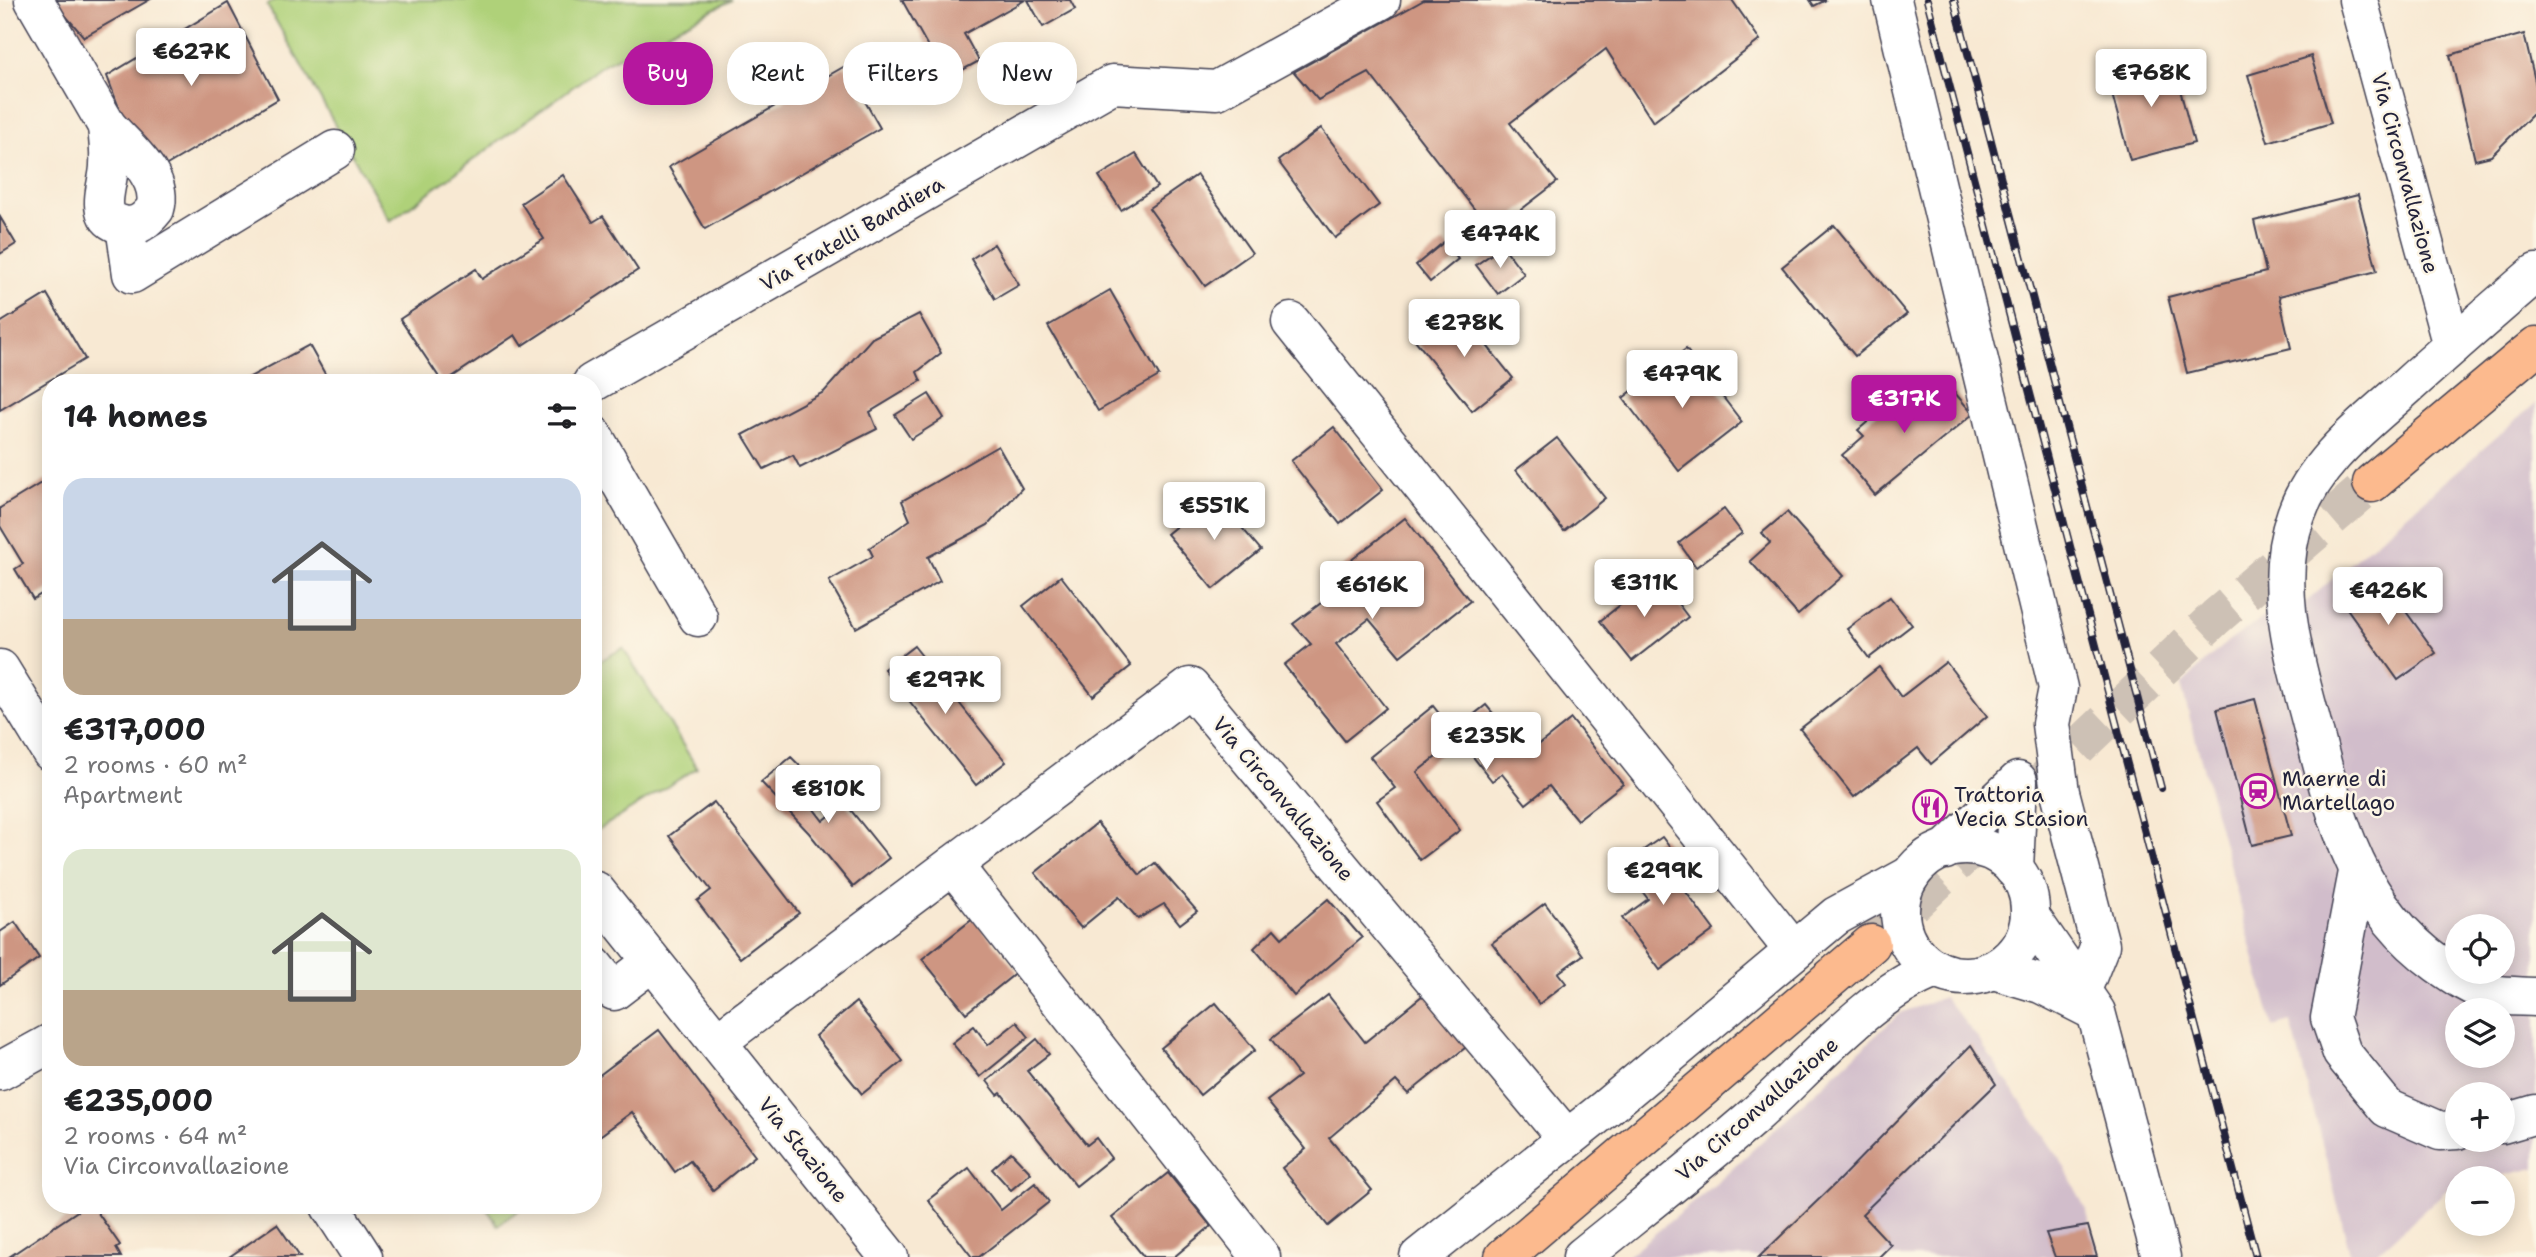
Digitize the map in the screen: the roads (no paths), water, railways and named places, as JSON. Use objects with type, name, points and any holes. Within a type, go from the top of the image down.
[{"type":"main road","points":[[2372,484],[2536,346]]},
{"type":"main road","points":[[1504,1257],[1871,944]]},
{"type":"street","points":[[34,0],[107,127],[150,175],[156,186],[158,200],[155,209],[139,224],[125,226],[112,221],[104,207],[103,196],[109,167],[107,127]]},
{"type":"street","name":"Via Fratelli Bandiera","points":[[602,377],[1112,84],[1217,90],[1381,0]]},
{"type":"street","points":[[1892,0],[2058,688],[2051,724],[2060,792],[2100,945],[2089,1001]]},
{"type":"street","name":"Via Circonvallazione","points":[[2358,0],[2452,346]]},
{"type":"street","points":[[125,226],[132,274],[335,150]]},
{"type":"street","points":[[2536,273],[2338,449],[2310,485],[2293,528],[2285,578],[2291,641],[2338,824],[2358,872],[2392,923],[2423,953],[2458,979],[2494,994],[2536,997]]},
{"type":"street","points":[[1291,322],[1794,951]]},
{"type":"street","points":[[602,451],[698,617]]},
{"type":"street","points":[[0,669],[38,703]]},
{"type":"street","name":"Via Circonvallazione","points":[[718,1042],[1190,687],[1567,1139]]},
{"type":"street","points":[[2051,724],[2018,782],[1945,850],[1922,863],[1912,875],[1902,899],[1902,924],[1911,947],[1923,961],[1936,969],[1962,976],[1994,970],[2089,1001]]},
{"type":"street","points":[[2014,869],[2018,782]]},
{"type":"street","points":[[1945,850],[1969,846],[1987,850],[2014,869],[2027,891],[2030,916],[2019,948],[1994,970]]},
{"type":"street","points":[[953,865],[1261,1257]]},
{"type":"street","points":[[2358,872],[2330,1018],[2342,1053],[2364,1084],[2387,1108],[2445,1130]]},
{"type":"street","points":[[1419,1257],[1567,1139],[1836,916],[1912,875]]},
{"type":"street","name":"Via Stazione","points":[[602,899],[889,1257]]},
{"type":"street","points":[[2030,916],[2089,1001],[2161,1257]]},
{"type":"street","points":[[602,976],[614,991],[652,962]]},
{"type":"street","name":"Via Circonvallazione","points":[[1582,1257],[1754,1116],[1869,1010],[1912,978],[1936,969]]},
{"type":"street","points":[[0,1071],[42,1048]]},
{"type":"street","points":[[2515,1120],[2536,1114]]},
{"type":"street","points":[[335,1214],[363,1257]]},
{"type":"tunnel","points":[[1871,944],[2216,617],[2372,483]]},
{"type":"railway","points":[[1927,0],[2256,1257]]},
{"type":"railway","points":[[1954,0],[2161,788]]},
{"type":"place","name":"Maerne di Martellago","points":[[2258,791]]},
{"type":"place","name":"Trattoria Vecia Stasion","points":[[1930,807]]}]
